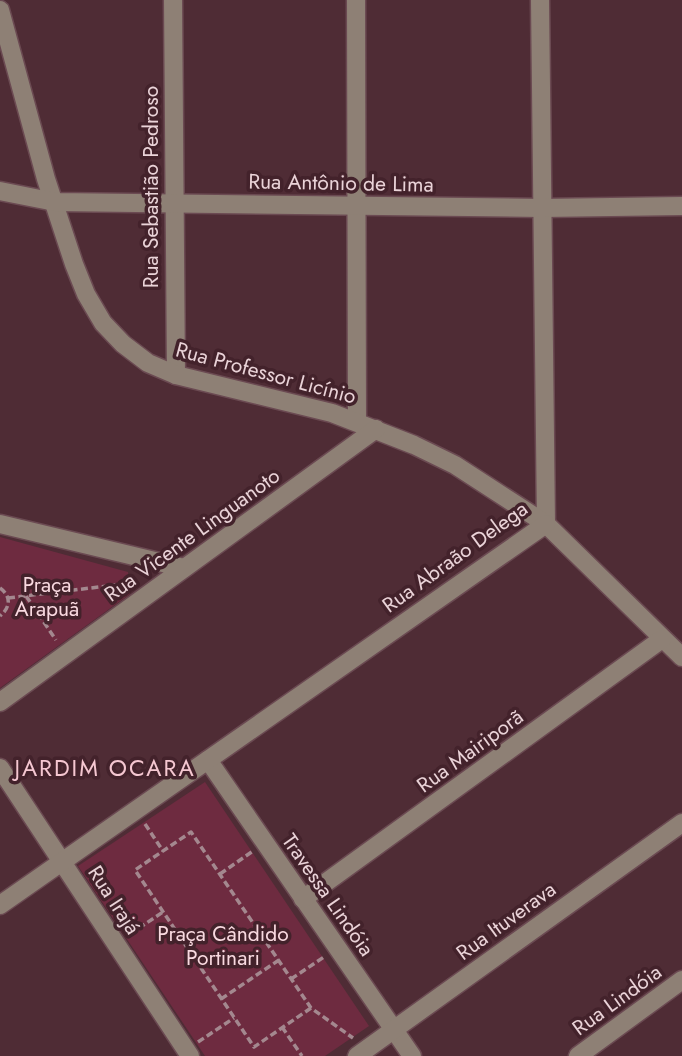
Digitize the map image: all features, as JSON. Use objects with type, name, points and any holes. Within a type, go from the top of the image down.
[{"type":"street","name":"Rua Sebastião Pedroso","points":[[173,0],[176,374]]},
{"type":"street","points":[[356,0],[357,421]]},
{"type":"street","name":"Rua Abraão Delega","points":[[0,905],[546,524],[540,0]]},
{"type":"street","name":"Rua Professor Licínio","points":[[1,15],[74,264],[86,294],[103,323],[123,344],[148,363],[176,374],[357,421],[455,465],[546,524],[682,657]]},
{"type":"street","name":"Rua Antônio de Lima","points":[[0,191],[55,202],[542,208],[682,206]]},
{"type":"street","name":"Rua Vicente Linguanoto","points":[[0,702],[376,429]]},
{"type":"street","points":[[0,524],[184,568]]},
{"type":"street","name":"Rua Mairiporã","points":[[303,899],[662,639]]},
{"type":"street","name":"Travessa Lindóia","points":[[208,760],[412,1056]]},
{"type":"street","name":"Rua Irajá","points":[[0,768],[188,1053]]},
{"type":"street","name":"Rua Ituverava","points":[[362,1052],[682,823]]},
{"type":"street","name":"Rua Lindóia","points":[[578,1056],[682,980]]},
{"type":"path","points":[[8,598],[132,583]]},
{"type":"path","points":[[0,588],[8,598],[7,608],[0,616]]},
{"type":"path","points":[[26,596],[66,655]]},
{"type":"path","points":[[136,810],[163,851]]},
{"type":"path","points":[[311,1008],[254,1047],[135,870],[191,832],[311,1008],[362,1052]]},
{"type":"path","points":[[220,874],[265,843]]},
{"type":"path","points":[[116,944],[163,912]]},
{"type":"path","points":[[291,979],[337,948]]},
{"type":"path","points":[[221,999],[278,960]]},
{"type":"path","points":[[188,1053],[234,1018]]},
{"type":"path","points":[[282,1027],[302,1056]]},
{"type":"green space","name":"Praça Arapuã","points":[[0,537],[128,572],[130,594],[0,688]]},
{"type":"green space","name":"Praça Cândido Portinari","points":[[205,782],[369,1026],[325,1056],[205,1056],[78,866]]},
{"type":"district","name":"JARDIM OCARA","points":[[105,768]]}]
